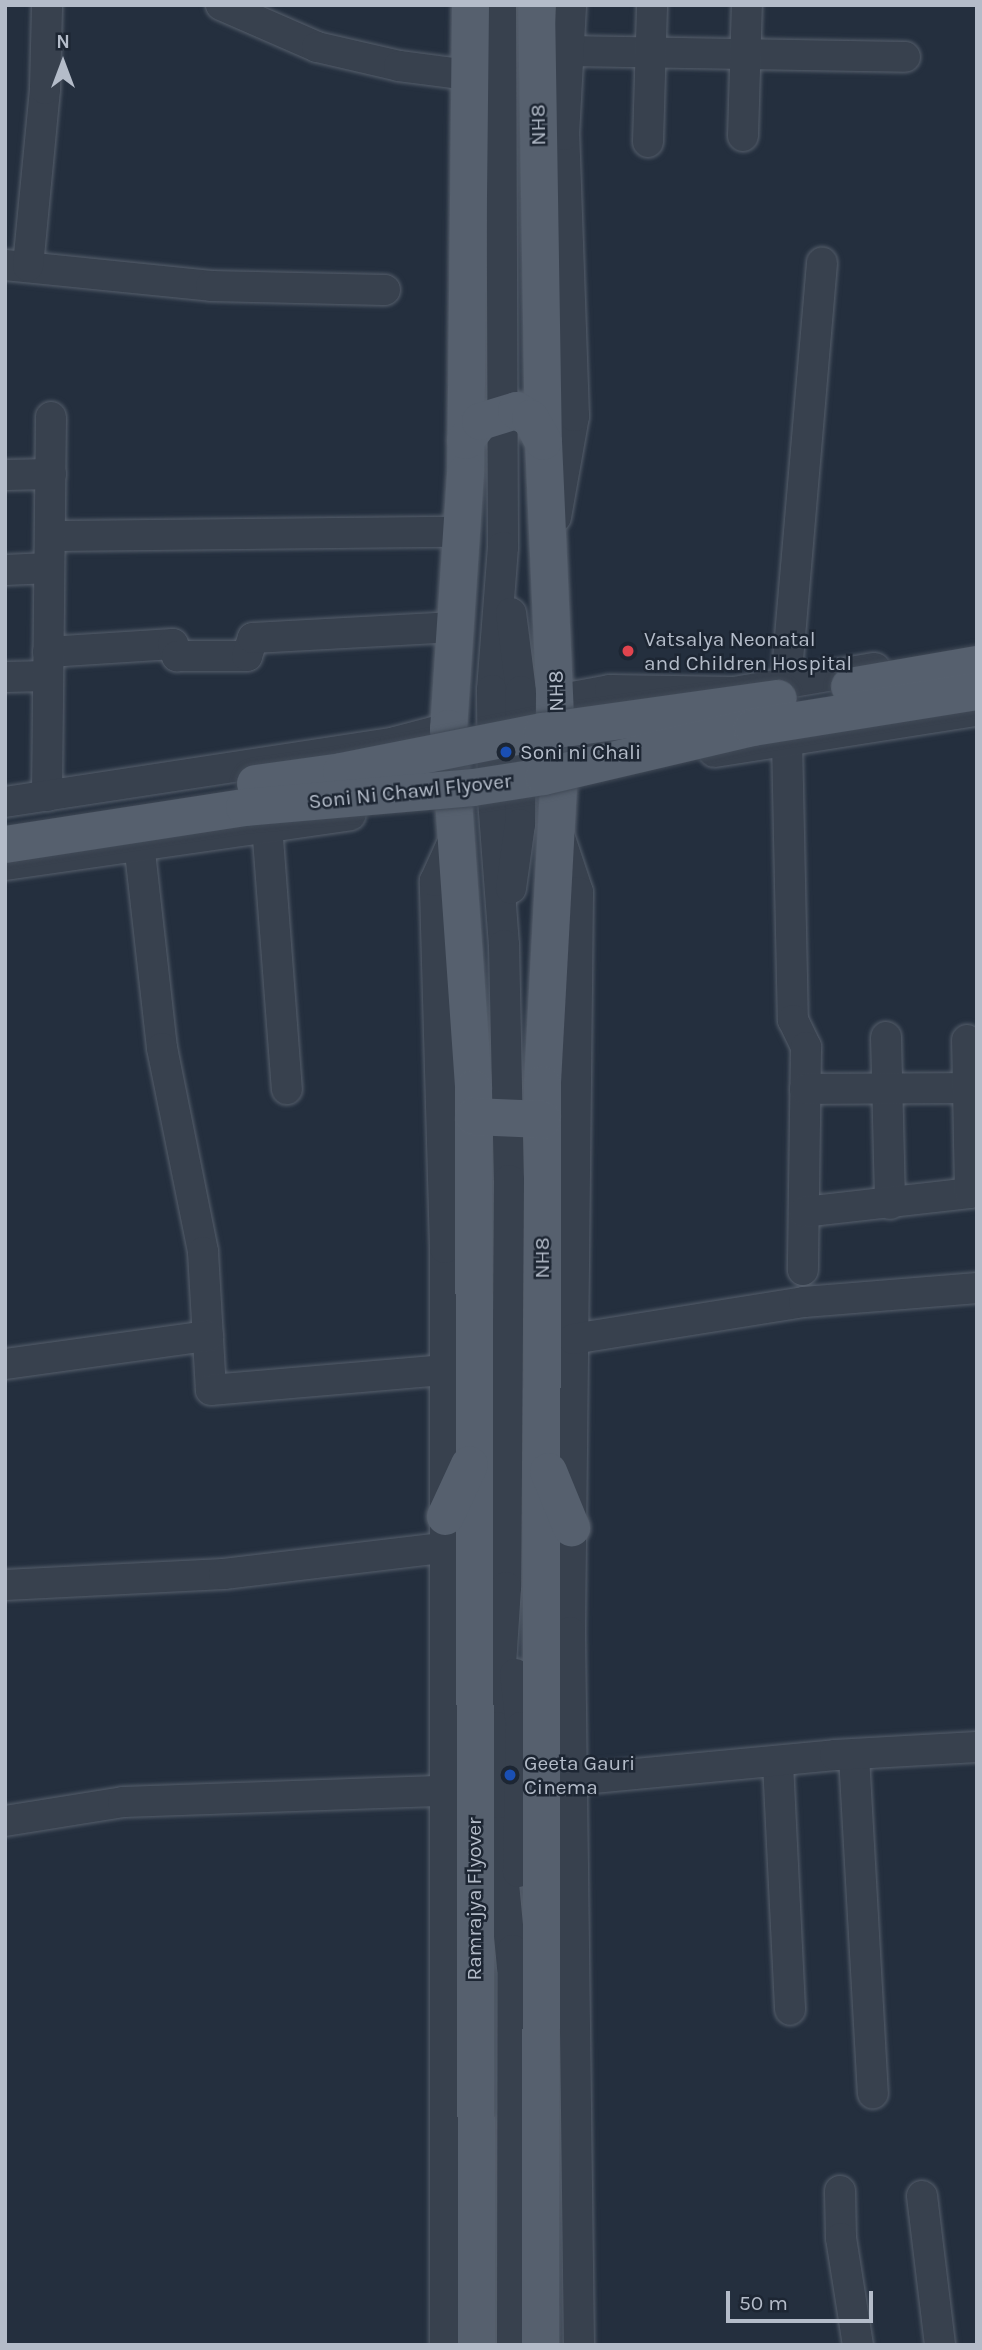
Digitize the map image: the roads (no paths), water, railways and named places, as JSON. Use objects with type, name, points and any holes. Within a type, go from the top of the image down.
[{"type":"main road","points":[[470,5],[466,440],[448,728],[456,820],[508,1117]]},
{"type":"main road","name":"NH8","points":[[536,5],[543,441],[550,551],[558,786],[555,825],[508,1117],[556,1399],[542,1461]]},
{"type":"main road","points":[[466,440],[480,421],[502,411],[516,410],[530,418],[543,441]]},
{"type":"main road","name":"Soni Ni Chawl Flyover","points":[[5,821],[341,771],[530,733],[738,705],[977,664]]},
{"type":"main road","name":"Soni Ni Chawl Flyover","points":[[5,844],[244,807],[473,788],[543,776],[752,727],[977,691]]},
{"type":"main road","name":"Ramrajya Flyover","points":[[475,2345],[490,1582],[474,1454],[508,1117]]},
{"type":"main road","points":[[443,1532],[474,1454]]},
{"type":"main road","points":[[542,1461],[558,1487],[571,1527]]},
{"type":"main road","points":[[540,2345],[542,1461]]},
{"type":"street","points":[[47,5],[45,89],[16,266],[212,286],[385,290]]},
{"type":"street","points":[[221,5],[317,47],[399,66],[469,75]]},
{"type":"street","points":[[501,5],[503,547],[492,690],[494,825],[504,944],[508,1117],[490,1582],[520,1727],[521,1825],[512,1967],[512,2345]]},
{"type":"street","points":[[550,551],[574,416],[564,135],[571,5]]},
{"type":"street","points":[[648,142],[648,52],[652,5]]},
{"type":"street","points":[[743,136],[747,5]]},
{"type":"street","points":[[569,51],[905,57]]},
{"type":"street","points":[[786,683],[822,263]]},
{"type":"street","points":[[47,796],[51,417]]},
{"type":"street","points":[[5,475],[51,474]]},
{"type":"street","points":[[50,536],[461,532]]},
{"type":"street","points":[[5,570],[49,568]]},
{"type":"street","points":[[5,677],[48,664],[173,644],[177,656],[247,656],[253,638],[454,638]]},
{"type":"street","points":[[556,700],[610,690],[734,692],[977,650]]},
{"type":"street","points":[[558,786],[678,757],[977,711]]},
{"type":"street","points":[[5,802],[395,742],[448,728]]},
{"type":"street","points":[[787,740],[793,1020],[806,1047],[803,1270]]},
{"type":"street","points":[[5,864],[267,825],[456,820],[435,881],[445,1370],[445,2345]]},
{"type":"street","points":[[267,825],[287,1088]]},
{"type":"street","points":[[555,825],[578,892],[573,1339],[556,1399],[571,1527],[579,2345]]},
{"type":"street","points":[[139,843],[162,1048],[203,1252],[212,1390],[445,1370]]},
{"type":"street","points":[[886,1038],[890,1204]]},
{"type":"street","points":[[804,1212],[970,1193],[967,1040]]},
{"type":"street","points":[[806,1089],[969,1088]]},
{"type":"street","points":[[573,1339],[804,1302],[977,1288]]},
{"type":"street","points":[[5,1364],[208,1336]]},
{"type":"street","points":[[5,1585],[224,1574],[443,1532]]},
{"type":"street","points":[[572,1780],[977,1747]]},
{"type":"street","points":[[854,1756],[873,2093]]},
{"type":"street","points":[[778,1763],[790,2010]]},
{"type":"street","points":[[5,1821],[123,1802],[445,1791]]},
{"type":"street","points":[[840,2191],[841,2238],[859,2345]]},
{"type":"street","points":[[922,2196],[940,2345]]},
{"type":"place","name":"Vatsalya Neonatal and Children Hospital","points":[[628,651]]},
{"type":"place","name":"Soni ni Chali","points":[[506,752]]},
{"type":"place","name":"Geeta Gauri Cinema","points":[[510,1775]]}]
